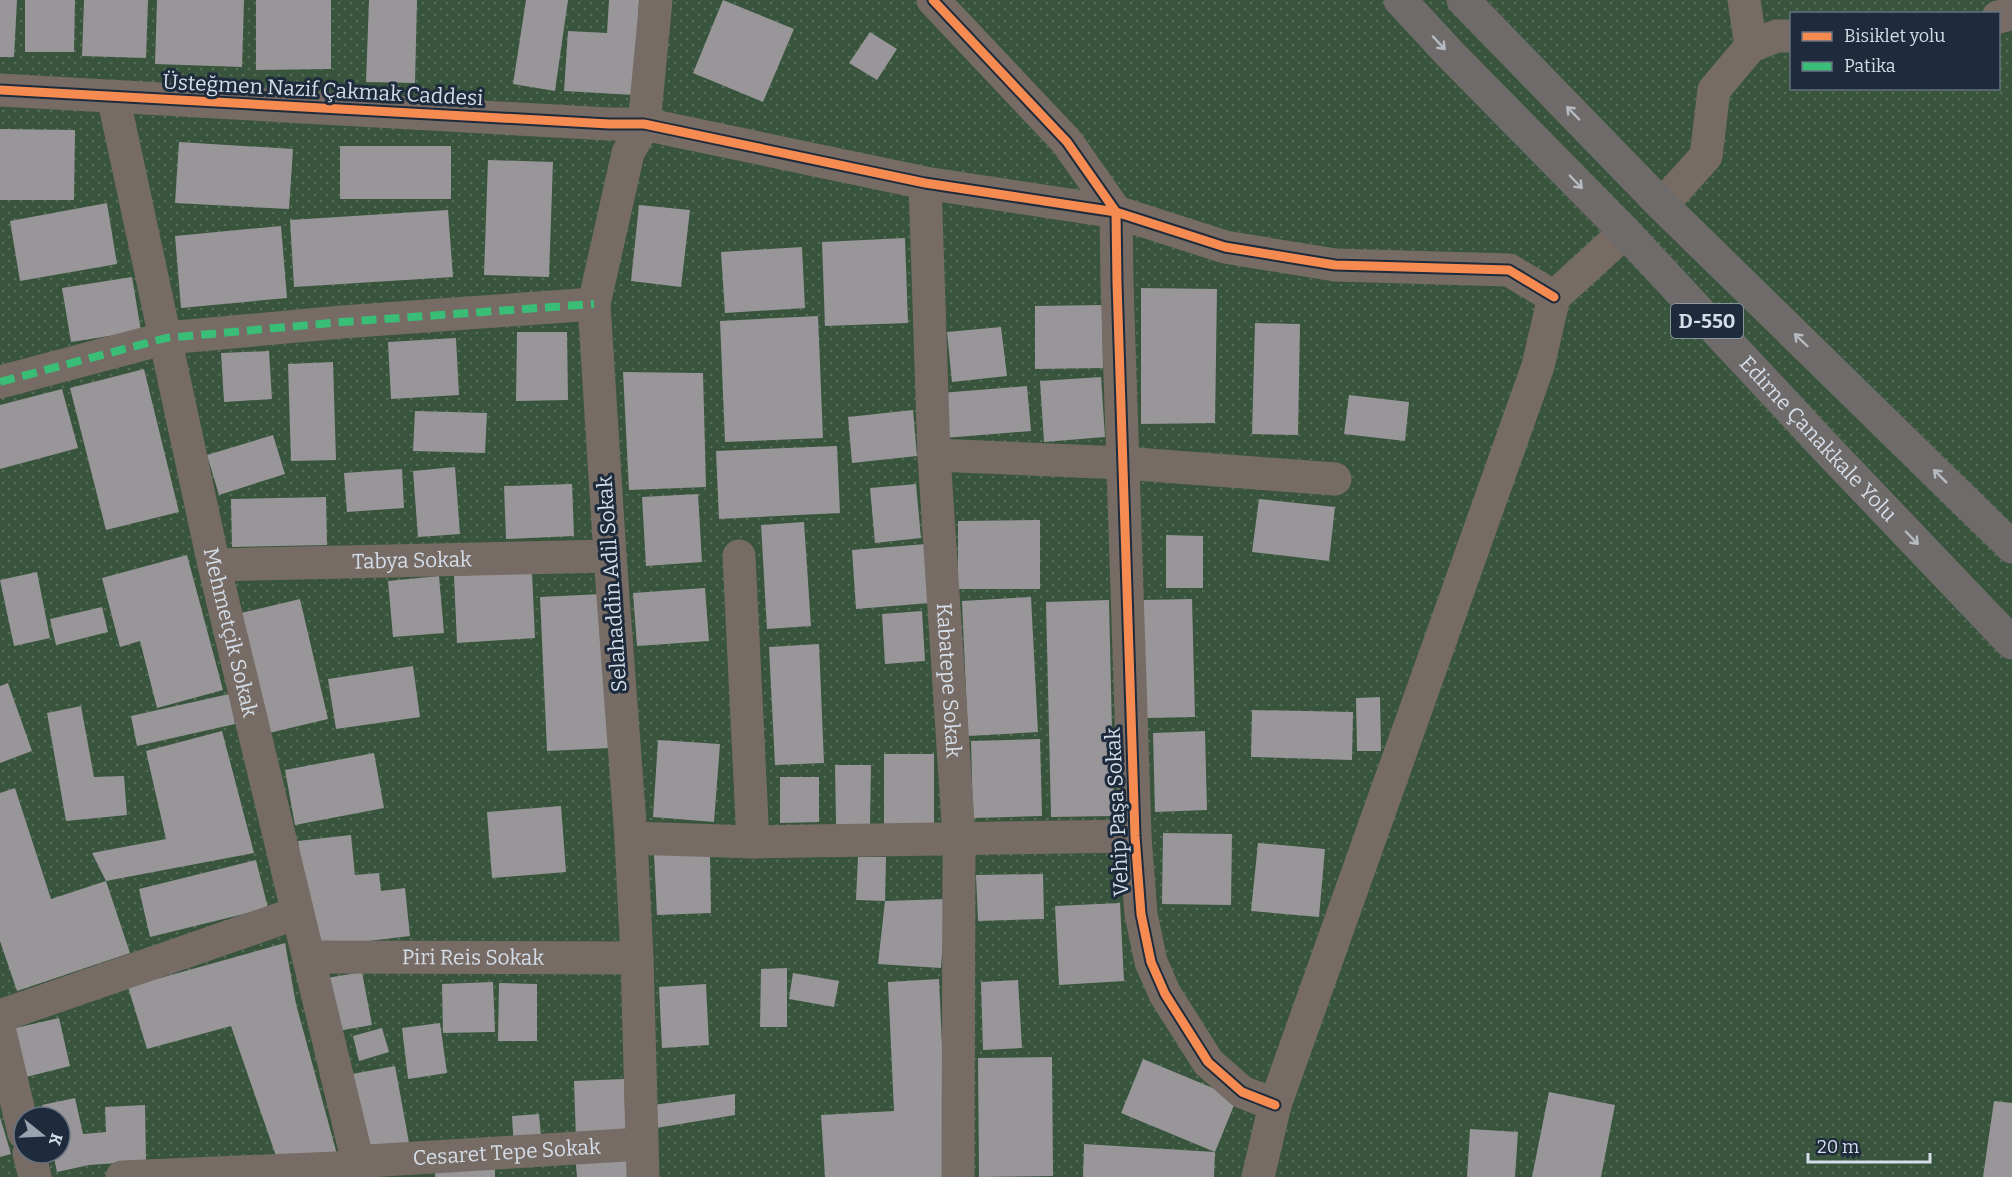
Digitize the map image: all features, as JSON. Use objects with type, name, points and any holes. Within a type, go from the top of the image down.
[{"type":"highway","name":"Edirne Çanakkale Yolu","points":[[1400,0],[1459,64],[1624,232],[2012,643]]},
{"type":"highway","name":"D-550","points":[[1463,0],[1662,205],[2012,547]]},
{"type":"street","name":"Selahaddin Adil Sokak","points":[[644,1177],[631,838],[594,304],[628,153],[644,124],[656,0]]},
{"type":"street","points":[[933,0],[1067,142],[1116,212]]},
{"type":"street","points":[[1744,0],[1751,46]]},
{"type":"street","points":[[1662,205],[1706,156],[1714,90],[1751,46],[1777,36],[1790,36]]},
{"type":"street","name":"Üsteğmen Nazif Çakmak Caddesi","points":[[0,90],[586,123],[644,124],[925,183],[1116,212],[1225,247],[1335,265],[1509,270],[1554,297]]},
{"type":"street","name":"Mehmetçik Sokak","points":[[113,96],[214,565],[297,913],[366,1168]]},
{"type":"street","name":"Kabatepe Sokak","points":[[925,183],[934,455],[959,838],[958,1177]]},
{"type":"street","name":"Vehip Paşa Sokak","points":[[1116,212],[1135,836],[1141,914],[1151,962],[1165,994],[1208,1062],[1242,1092],[1275,1106]]},
{"type":"street","points":[[1258,1177],[1275,1106],[1538,366],[1554,297],[1624,232]]},
{"type":"street","points":[[0,382],[166,338],[594,304]]},
{"type":"street","points":[[934,455],[1123,463],[1335,479]]},
{"type":"street","name":"Tabya Sokak","points":[[214,565],[610,556]]},
{"type":"street","points":[[739,556],[753,842]]},
{"type":"street","name":"Vehip Paşa Sokak","points":[[631,838],[753,842],[1135,836]]},
{"type":"street","points":[[0,1016],[297,913]]},
{"type":"street","name":"Piri Reis Sokak","points":[[309,957],[637,958]]},
{"type":"street","points":[[0,1032],[17,1105]]},
{"type":"street","name":"Cesaret Tepe Sokak","points":[[122,1177],[366,1168],[642,1144]]},
{"type":"green space","points":[[0,0],[2012,0],[2012,1177],[0,1177]]},
{"type":"building","points":[[0,0],[17,0],[14,57],[0,57]]},
{"type":"building","points":[[25,0],[75,0],[74,52],[25,52]]},
{"type":"building","points":[[84,0],[148,0],[146,58],[82,56]]},
{"type":"building","points":[[157,0],[244,0],[242,67],[155,64]]},
{"type":"building","points":[[256,0],[331,0],[331,69],[256,70]]},
{"type":"building","points":[[369,0],[417,0],[415,83],[366,82]]},
{"type":"building","points":[[526,0],[568,0],[555,91],[513,84]]},
{"type":"building","points":[[609,0],[639,0],[634,95],[564,91],[568,31],[607,33]]},
{"type":"building","points":[[723,0],[794,29],[763,102],[693,73]]},
{"type":"building","points":[[870,32],[897,49],[877,80],[849,63]]},
{"type":"building","points":[[0,129],[75,130],[74,200],[0,200]]},
{"type":"building","points":[[179,142],[293,149],[289,209],[175,203]]},
{"type":"building","points":[[340,146],[451,146],[451,199],[340,199]]},
{"type":"building","points":[[488,160],[553,162],[549,277],[484,275]]},
{"type":"building","points":[[107,203],[117,264],[20,281],[10,221]]},
{"type":"building","points":[[639,205],[690,210],[681,287],[631,281]]},
{"type":"building","points":[[448,210],[453,277],[294,287],[290,220]]},
{"type":"building","points":[[281,226],[287,298],[181,308],[175,236]]},
{"type":"building","points":[[905,238],[908,323],[825,326],[822,242]]},
{"type":"building","points":[[802,247],[805,308],[725,313],[721,252]]},
{"type":"building","points":[[132,277],[141,331],[71,342],[62,288]]},
{"type":"building","points":[[1141,288],[1217,289],[1215,423],[1141,424]]},
{"type":"building","points":[[1102,305],[1103,368],[1035,369],[1035,306]]},
{"type":"building","points":[[818,316],[823,438],[725,442],[720,321]]},
{"type":"building","points":[[1255,323],[1300,324],[1298,435],[1252,434]]},
{"type":"building","points":[[1001,327],[1007,376],[952,382],[947,332]]},
{"type":"building","points":[[517,332],[567,332],[568,400],[516,401]]},
{"type":"building","points":[[456,338],[459,395],[391,399],[388,342]]},
{"type":"building","points":[[269,351],[272,399],[224,402],[221,353]]},
{"type":"building","points":[[333,362],[336,460],[291,461],[288,364]]},
{"type":"building","points":[[144,369],[179,512],[106,530],[70,388]]},
{"type":"building","points":[[623,372],[703,373],[706,487],[629,490]]},
{"type":"building","points":[[1101,377],[1105,437],[1044,442],[1040,381]]},
{"type":"building","points":[[1027,386],[1031,431],[944,438],[940,393]]},
{"type":"building","points":[[62,389],[78,448],[0,469],[0,405]]},
{"type":"building","points":[[1349,395],[1409,402],[1405,441],[1344,434]]},
{"type":"building","points":[[913,410],[917,456],[852,463],[848,417]]},
{"type":"building","points":[[415,411],[487,413],[485,453],[413,451]]},
{"type":"building","points":[[273,435],[285,474],[219,495],[207,455]]},
{"type":"building","points":[[837,446],[840,513],[719,519],[716,451]]},
{"type":"building","points":[[455,467],[460,534],[418,537],[413,471]]},
{"type":"building","points":[[402,469],[404,508],[347,512],[344,473]]},
{"type":"building","points":[[572,484],[574,536],[506,539],[504,486]]},
{"type":"building","points":[[916,484],[921,538],[875,543],[870,488]]},
{"type":"building","points":[[698,494],[702,562],[646,566],[642,497]]},
{"type":"building","points":[[326,497],[327,545],[232,547],[231,499]]},
{"type":"building","points":[[1259,499],[1335,507],[1329,561],[1252,552]]},
{"type":"building","points":[[1040,520],[1040,589],[958,589],[958,521]]},
{"type":"building","points":[[804,522],[811,626],[767,629],[761,525]]},
{"type":"building","points":[[1166,535],[1203,536],[1203,588],[1166,588]]},
{"type":"building","points":[[926,544],[930,603],[856,609],[852,550]]},
{"type":"building","points":[[187,555],[223,690],[157,708],[140,641],[120,647],[102,578]]},
{"type":"building","points":[[37,572],[50,638],[14,646],[0,580]]},
{"type":"building","points":[[532,572],[535,638],[457,643],[454,576]]},
{"type":"building","points":[[439,576],[444,633],[393,637],[388,581]]},
{"type":"building","points":[[705,588],[709,641],[637,646],[633,593]]},
{"type":"building","points":[[602,594],[610,748],[547,751],[540,597]]},
{"type":"building","points":[[1031,597],[1038,732],[968,736],[962,601]]},
{"type":"building","points":[[300,599],[328,719],[269,733],[241,613]]},
{"type":"building","points":[[1192,599],[1195,717],[1144,718],[1142,600]]},
{"type":"building","points":[[1109,600],[1114,816],[1051,817],[1046,602]]},
{"type":"building","points":[[102,607],[108,632],[56,645],[50,619]]},
{"type":"building","points":[[922,611],[925,661],[885,664],[882,614]]},
{"type":"building","points":[[819,644],[824,763],[775,765],[769,647]]},
{"type":"building","points":[[413,666],[420,717],[336,729],[328,679]]},
{"type":"building","points":[[8,683],[32,751],[0,763],[0,686]]},
{"type":"building","points":[[229,694],[235,724],[137,746],[131,716]]},
{"type":"building","points":[[1380,697],[1381,751],[1357,751],[1356,698]]},
{"type":"building","points":[[81,706],[94,777],[124,776],[127,815],[66,821],[47,713]]},
{"type":"building","points":[[1252,710],[1353,712],[1352,760],[1251,757]]},
{"type":"building","points":[[222,731],[254,853],[106,881],[92,853],[166,839],[146,751]]},
{"type":"building","points":[[1205,731],[1207,810],[1155,812],[1153,733]]},
{"type":"building","points":[[1040,739],[1042,816],[973,818],[971,741]]},
{"type":"building","points":[[658,740],[720,744],[714,822],[653,817]]},
{"type":"building","points":[[374,753],[384,808],[295,825],[285,770]]},
{"type":"building","points":[[884,754],[934,754],[934,823],[884,824]]},
{"type":"building","points":[[835,765],[871,765],[870,824],[836,824]]},
{"type":"building","points":[[780,777],[819,777],[819,822],[780,823]]},
{"type":"building","points":[[15,788],[51,899],[106,881],[130,953],[17,991],[0,941],[0,793]]},
{"type":"building","points":[[561,806],[566,872],[492,878],[487,812]]},
{"type":"building","points":[[1163,833],[1232,834],[1231,905],[1162,904]]},
{"type":"building","points":[[351,835],[355,875],[379,873],[381,891],[405,888],[410,936],[310,948],[298,841]]},
{"type":"building","points":[[1258,843],[1325,849],[1319,917],[1251,911]]},
{"type":"building","points":[[710,853],[711,913],[657,915],[654,855]]},
{"type":"building","points":[[858,857],[886,857],[885,901],[856,900]]},
{"type":"building","points":[[256,860],[268,908],[150,937],[139,889]]},
{"type":"building","points":[[1043,874],[1044,919],[978,921],[976,875]]},
{"type":"building","points":[[946,899],[941,968],[878,964],[885,901]]},
{"type":"building","points":[[1120,903],[1124,981],[1059,985],[1055,906]]},
{"type":"building","points":[[285,943],[296,1004],[338,1158],[277,1159],[231,1026],[147,1049],[128,987]]},
{"type":"building","points":[[787,968],[787,1027],[760,1027],[761,969]]},
{"type":"building","points":[[362,972],[372,1025],[337,1031],[327,978]]},
{"type":"building","points":[[793,973],[839,981],[834,1007],[789,999]]},
{"type":"building","points":[[939,979],[948,1177],[825,1177],[821,1115],[894,1111],[888,982]]},
{"type":"building","points":[[1018,980],[1022,1048],[983,1050],[981,982]]},
{"type":"building","points":[[493,982],[495,1032],[443,1033],[442,984]]},
{"type":"building","points":[[499,983],[537,984],[537,1041],[498,1041]]},
{"type":"building","points":[[706,984],[709,1045],[662,1048],[659,987]]},
{"type":"building","points":[[59,1018],[70,1066],[22,1078],[11,1029]]},
{"type":"building","points":[[440,1023],[447,1073],[408,1079],[402,1028]]},
{"type":"building","points":[[382,1028],[389,1052],[359,1061],[353,1036]]},
{"type":"building","points":[[1052,1057],[1053,1176],[979,1177],[978,1058]]},
{"type":"building","points":[[1143,1059],[1237,1098],[1215,1152],[1121,1113]]},
{"type":"building","points":[[395,1066],[410,1148],[363,1156],[347,1075]]},
{"type":"building","points":[[624,1079],[626,1139],[576,1140],[574,1081]]},
{"type":"building","points":[[1549,1092],[1615,1105],[1601,1177],[1532,1177]]},
{"type":"building","points":[[735,1094],[735,1115],[656,1128],[653,1105]]},
{"type":"building","points":[[75,1098],[83,1134],[106,1132],[105,1107],[145,1105],[146,1161],[89,1165],[57,1172],[56,1165],[72,1165],[72,1105],[42,1105]]},
{"type":"building","points":[[1994,1101],[2012,1103],[2012,1177],[1983,1177]]},
{"type":"building","points":[[539,1114],[542,1147],[514,1148],[512,1116]]},
{"type":"building","points":[[0,1117],[11,1154],[0,1157]]},
{"type":"building","points":[[1470,1129],[1518,1132],[1515,1177],[1467,1177]]},
{"type":"building","points":[[1084,1144],[1215,1152],[1214,1177],[1083,1177]]},
{"type":"building","points":[[626,1149],[628,1177],[577,1177],[575,1154]]},
{"type":"building","points":[[495,1169],[495,1177],[435,1177],[435,1170]]},
{"type":"marked path","points":[[0,382],[166,338],[342,322],[594,304]]},
{"type":"cycle path","points":[[933,0],[1067,142],[1116,212],[1135,836],[1141,914],[1151,962],[1165,994],[1208,1062],[1242,1092],[1275,1105]]},
{"type":"cycle path","points":[[0,90],[609,124],[644,124],[925,183],[1116,212],[1225,247],[1335,265],[1509,270],[1554,297]]}]
